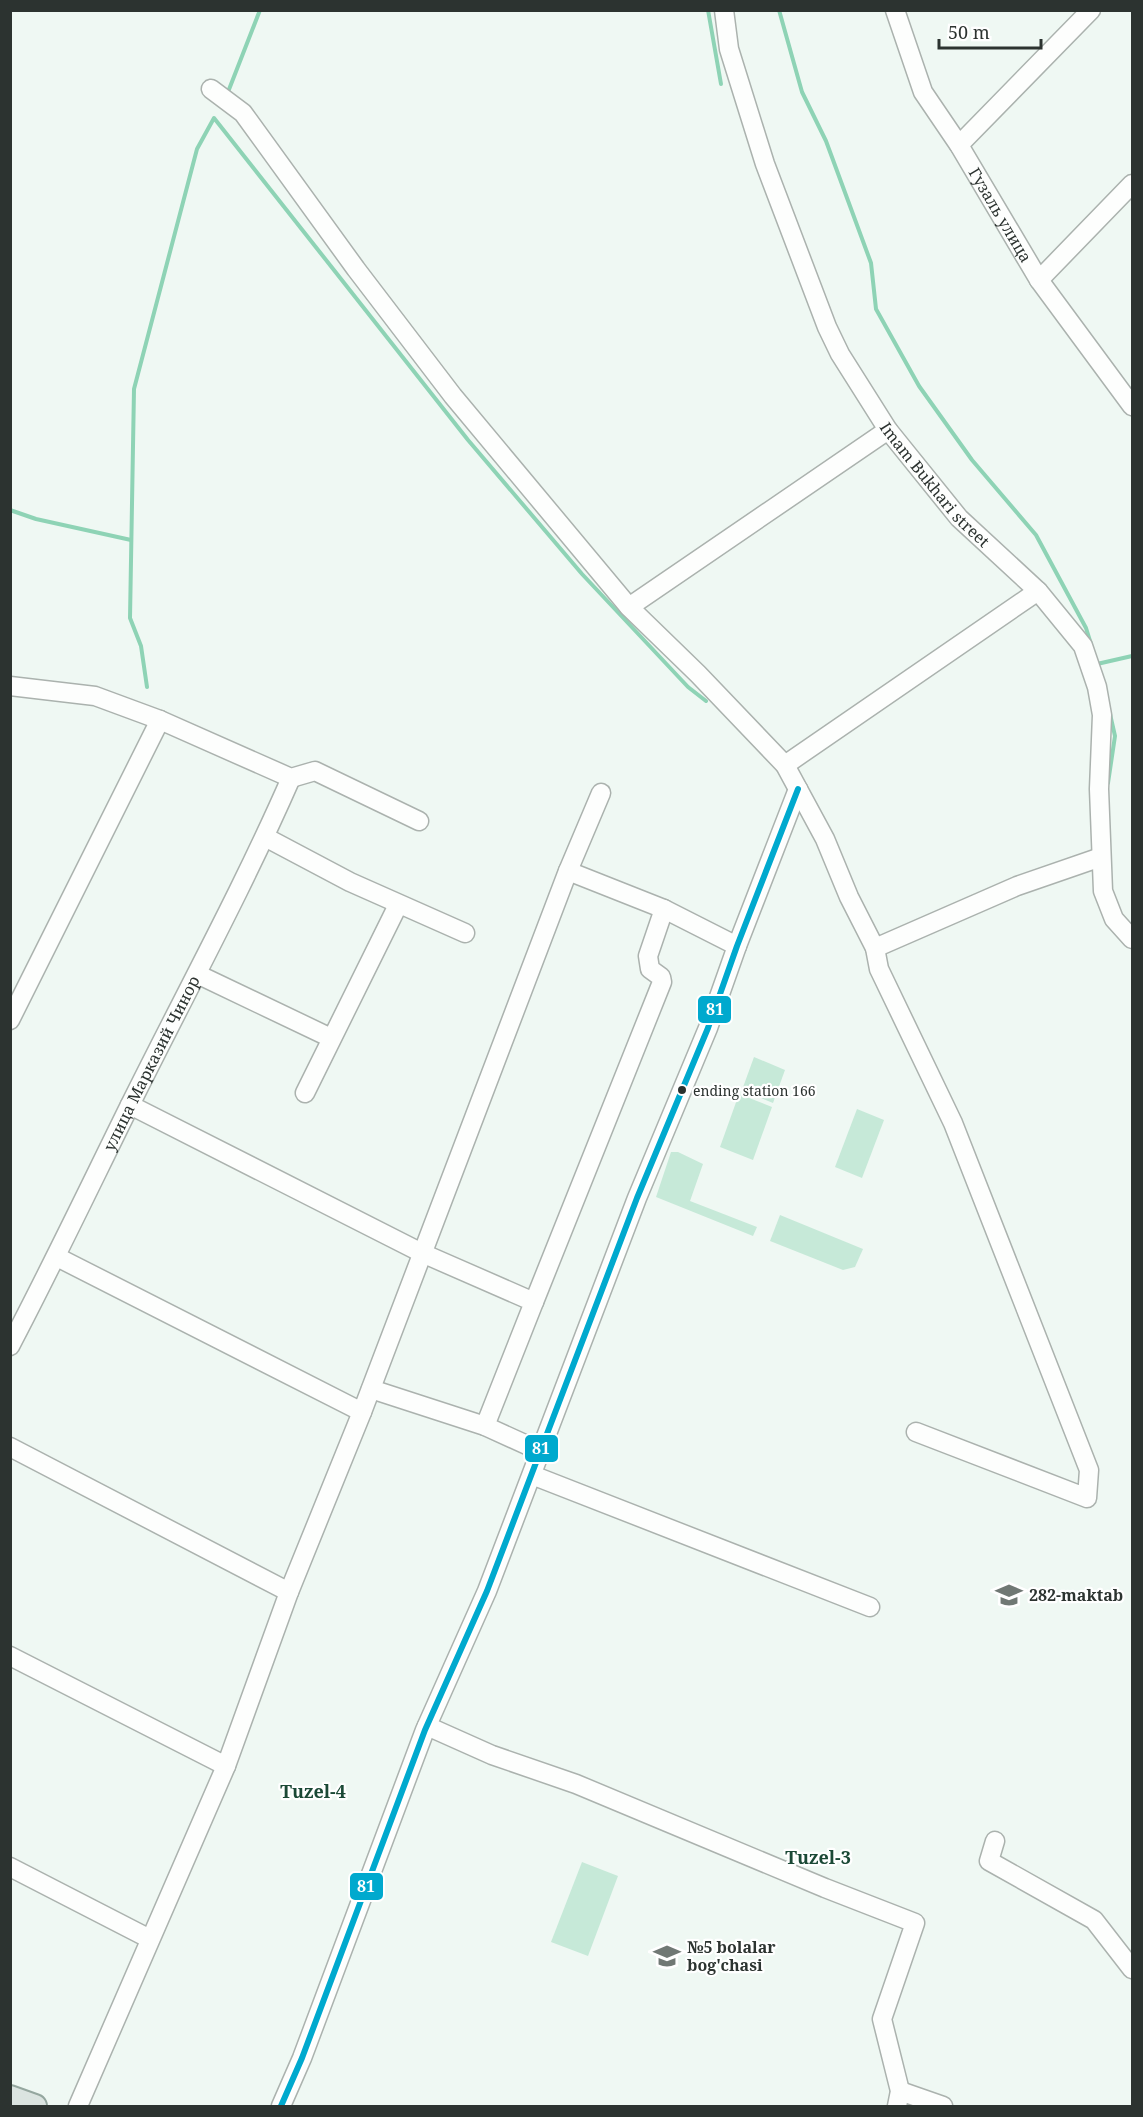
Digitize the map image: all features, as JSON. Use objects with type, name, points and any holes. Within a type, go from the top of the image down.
[{"type":"street","name":"Imam Bukhari street","points":[[724,10],[729,49],[756,134],[826,327],[840,354],[888,430],[959,518],[1038,591],[1083,646],[1097,687],[1102,729],[1099,789],[1103,891],[1113,918],[1132,939]]},
{"type":"street","name":"Гузаль улица","points":[[895,10],[923,92],[959,145],[1039,280],[1132,403]]},
{"type":"street","points":[[959,145],[1091,10]]},
{"type":"street","points":[[211,89],[243,113],[356,269],[446,387],[629,607],[698,674],[785,765],[825,839],[849,897],[875,948],[879,969],[953,1123],[1089,1470],[1087,1498],[916,1432]]},
{"type":"street","points":[[1039,280],[1132,184]]},
{"type":"street","points":[[629,607],[888,430]]},
{"type":"street","points":[[785,765],[1038,591]]},
{"type":"street","points":[[12,690],[95,696],[160,720],[291,778],[315,771],[418,821]]},
{"type":"street","points":[[10,1020],[160,720]]},
{"type":"street","name":"улица Марказий Чинор","points":[[10,1346],[57,1257],[130,1105],[265,837],[291,778]]},
{"type":"street","points":[[281,2106],[302,2058],[427,1726],[487,1591],[637,1197],[708,1028],[798,789]]},
{"type":"street","points":[[78,2106],[226,1766],[288,1592],[362,1412],[570,867],[601,793]]},
{"type":"street","points":[[265,837],[350,882],[465,933]]},
{"type":"street","points":[[875,948],[1017,886],[1101,857]]},
{"type":"street","points":[[570,867],[664,909],[737,946]]},
{"type":"street","points":[[305,1094],[398,905]]},
{"type":"street","points":[[485,1426],[662,982],[661,977],[650,969],[648,956],[664,909]]},
{"type":"street","points":[[197,974],[331,1038]]},
{"type":"street","points":[[130,1105],[422,1253],[534,1302]]},
{"type":"street","points":[[57,1257],[362,1412]]},
{"type":"street","points":[[371,1389],[485,1426],[540,1451]]},
{"type":"street","points":[[10,1447],[288,1592]]},
{"type":"street","points":[[532,1475],[870,1607]]},
{"type":"street","points":[[10,1656],[226,1766]]},
{"type":"street","points":[[427,1726],[492,1755],[576,1784],[915,1923],[882,2019],[898,2099],[944,2106]]},
{"type":"street","points":[[995,1841],[989,1861],[1094,1920],[1132,1969]]},
{"type":"street","points":[[10,1867],[150,1939]]},
{"type":"green space","points":[[754,1057],[785,1070],[773,1103],[742,1090]]},
{"type":"green space","points":[[739,1094],[772,1107],[753,1160],[720,1147]]},
{"type":"green space","points":[[857,1109],[884,1120],[862,1178],[835,1167]]},
{"type":"green space","points":[[671,1152],[678,1152],[703,1164],[690,1201],[757,1227],[753,1236],[656,1197]]},
{"type":"green space","points":[[780,1215],[863,1249],[855,1267],[843,1270],[770,1241]]},
{"type":"green space","points":[[582,1862],[618,1876],[588,1956],[551,1942]]},
{"type":"waterway","points":[[228,92],[260,10]]},
{"type":"waterway","points":[[708,10],[721,84]]},
{"type":"waterway","points":[[779,10],[802,92],[826,141],[871,263],[876,309],[919,386],[972,460],[1036,535],[1086,628],[1091,644]]},
{"type":"waterway","points":[[147,687],[141,646],[130,618],[134,389],[197,149],[214,118],[468,440],[582,574],[688,687],[706,701]]},
{"type":"waterway","points":[[10,510],[36,519],[131,540]]},
{"type":"waterway","points":[[1096,660],[1097,664],[1132,656]]},
{"type":"waterway","points":[[1108,783],[1115,736],[1110,714]]},
{"type":"transit line","name":"81","points":[[281,2106],[302,2058],[425,1730],[487,1591],[637,1198],[708,1028],[798,789]]},
{"type":"place","name":"ending station 166","points":[[682,1090]]},
{"type":"place","name":"282-maktab","points":[[1009,1595]]},
{"type":"place","name":"№5 bolalar bog'chasi","points":[[667,1956]]},
{"type":"district","name":"Tuzel-4","points":[[313,1792]]},
{"type":"district","name":"Tuzel-3","points":[[818,1858]]}]
